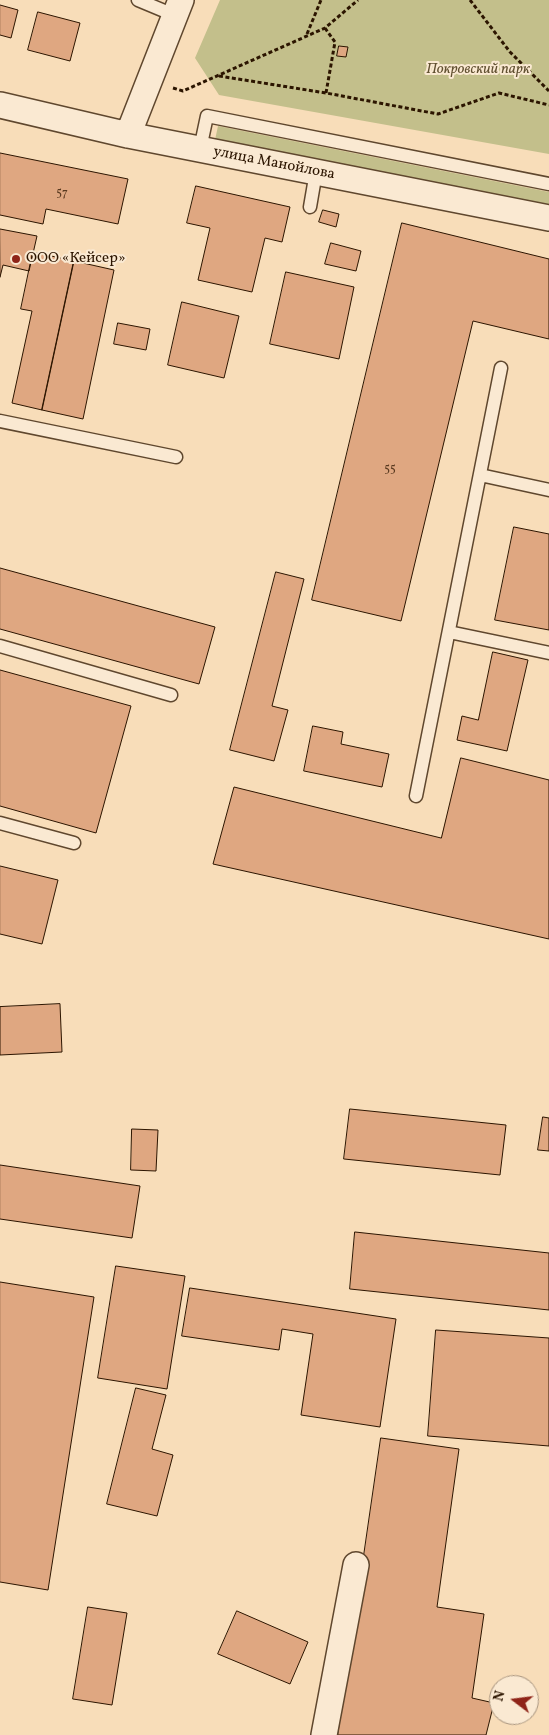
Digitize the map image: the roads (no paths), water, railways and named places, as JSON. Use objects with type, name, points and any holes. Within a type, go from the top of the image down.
[{"type":"street","points":[[128,135],[177,8]]},
{"type":"street","name":"улица Манойлова","points":[[0,105],[128,135],[549,218]]},
{"type":"street","points":[[324,1735],[356,1565]]},
{"type":"lane","points":[[138,0],[177,8]]},
{"type":"lane","points":[[200,149],[207,116],[549,184]]},
{"type":"lane","points":[[310,207],[316,172]]},
{"type":"lane","points":[[416,796],[502,368]]},
{"type":"lane","points":[[0,421],[176,457]]},
{"type":"lane","points":[[480,475],[549,490]]},
{"type":"lane","points":[[449,632],[549,653]]},
{"type":"lane","points":[[0,646],[171,695]]},
{"type":"lane","points":[[0,823],[74,843]]},
{"type":"place","name":"ООО «Кейсер»","points":[[16,259]]},
{"type":"park label","name":"Покровский парк","points":[[478,70]]}]
